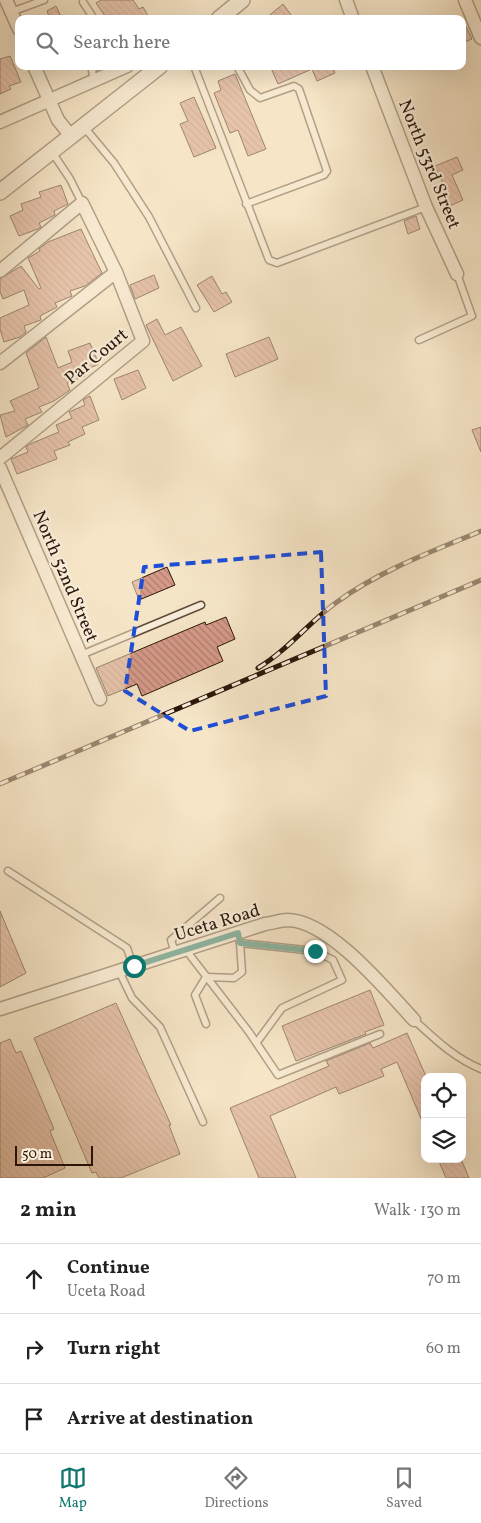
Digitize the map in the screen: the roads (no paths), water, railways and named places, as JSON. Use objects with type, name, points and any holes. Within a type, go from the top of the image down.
[{"type":"street","points":[[225,10],[242,0]]},
{"type":"street","points":[[346,0],[352,15]]},
{"type":"street","points":[[465,0],[481,38]]},
{"type":"street","points":[[9,6],[15,20]]},
{"type":"street","points":[[36,70],[58,120],[70,136]]},
{"type":"street","points":[[0,122],[118,70]]},
{"type":"street","points":[[0,192],[155,70]]},
{"type":"street","name":"North 53rd Street","points":[[374,70],[426,207],[457,274]]},
{"type":"street","points":[[0,270],[82,203]]},
{"type":"street","name":"Par Court","points":[[0,458],[143,341],[116,272],[82,203]]},
{"type":"street","points":[[0,363],[116,272]]},
{"type":"street","name":"North 52nd Street","points":[[0,468],[100,699]]},
{"type":"street","name":"Uceta Road","points":[[0,1009],[180,951],[239,938],[289,920],[332,937],[351,953],[414,1020]]},
{"type":"lane","points":[[9,6],[44,0]]},
{"type":"lane","points":[[83,2],[91,15]]},
{"type":"lane","points":[[93,70],[94,81]]},
{"type":"lane","points":[[196,70],[269,260],[277,263],[426,207]]},
{"type":"lane","points":[[238,70],[250,90],[260,98],[294,86],[299,89],[327,171],[324,175],[246,204]]},
{"type":"lane","points":[[84,126],[114,163],[149,217],[196,308]]},
{"type":"lane","points":[[51,151],[70,179],[82,203]]},
{"type":"lane","points":[[419,340],[467,320],[472,316],[457,274]]},
{"type":"lane","points":[[81,655],[201,605]]},
{"type":"lane","points":[[8,872],[127,948],[134,966]]},
{"type":"lane","points":[[220,898],[171,940],[206,977],[257,1042],[278,1075],[380,1034]]},
{"type":"lane","points":[[206,977],[234,978],[242,972],[239,938],[315,951],[333,960],[342,980],[282,1008],[257,1042]]},
{"type":"lane","points":[[119,971],[132,998],[160,1027],[203,1122]]},
{"type":"lane","points":[[206,977],[195,995],[206,1024]]},
{"type":"lane","points":[[414,1020],[463,1062],[481,1069]]},
{"type":"railway","points":[[258,668],[279,653],[337,602],[371,580],[407,562],[481,531]]},
{"type":"railway","points":[[0,784],[481,580]]}]
